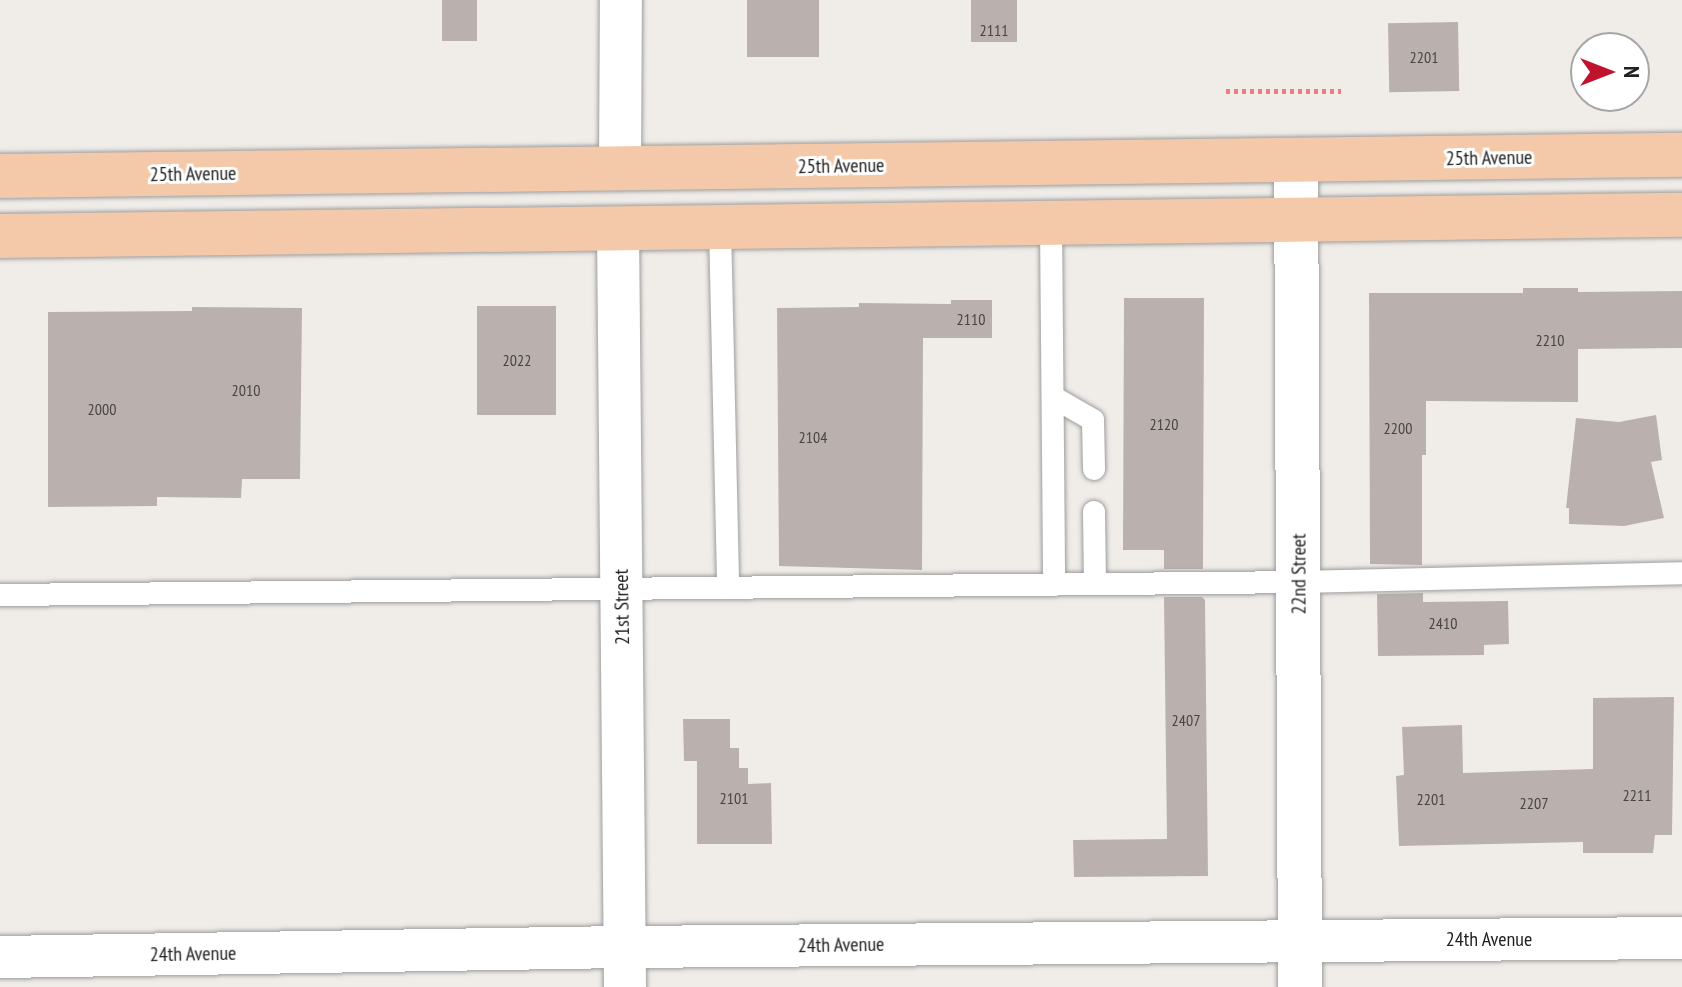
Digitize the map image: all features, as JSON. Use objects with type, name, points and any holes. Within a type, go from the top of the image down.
[{"type":"main road","name":"25th Avenue","points":[[0,176],[1682,155]]},
{"type":"main road","points":[[0,236],[1682,215]]},
{"type":"street","points":[[620,169],[621,0]]},
{"type":"street","name":"22nd Street","points":[[1296,160],[1300,987]]},
{"type":"street","name":"21st Street","points":[[618,228],[625,967]]},
{"type":"street","name":"24th Avenue","points":[[0,957],[625,967],[1300,941],[1682,938]]},
{"type":"lane","points":[[1051,223],[1054,585]]},
{"type":"lane","points":[[720,227],[728,588]]},
{"type":"lane","points":[[1053,397],[1093,420],[1094,469]]},
{"type":"lane","points":[[1094,512],[1095,584]]},
{"type":"lane","points":[[0,595],[1299,582],[1682,573]]},
{"type":"path","points":[[1226,91],[1341,91]]},
{"type":"building","points":[[442,0],[477,0],[477,41],[442,41]]},
{"type":"building","points":[[747,0],[819,0],[819,57],[747,57]]},
{"type":"building","points":[[971,0],[1017,0],[1017,42],[971,42]]},
{"type":"building","points":[[1458,22],[1459,91],[1389,92],[1388,23]]},
{"type":"building","points":[[1523,288],[1578,288],[1578,292],[1682,291],[1682,348],[1578,349],[1578,402],[1426,401],[1426,455],[1422,455],[1422,565],[1370,564],[1369,293],[1523,293]]},
{"type":"building","points":[[1124,298],[1204,298],[1203,569],[1164,569],[1164,550],[1123,550]]},
{"type":"building","points":[[951,300],[992,300],[992,338],[923,338],[922,570],[779,566],[777,308],[859,307],[859,303],[951,304]]},
{"type":"building","points":[[477,306],[556,306],[556,415],[477,415]]},
{"type":"building","points":[[192,307],[302,308],[300,479],[242,479],[241,498],[157,497],[157,506],[48,507],[48,312],[192,311]]},
{"type":"building","points":[[1656,415],[1662,460],[1651,462],[1664,518],[1624,526],[1569,524],[1569,508],[1566,508],[1576,418],[1619,422]]},
{"type":"building","points":[[1423,593],[1423,602],[1508,601],[1509,644],[1484,645],[1484,655],[1378,656],[1377,594]]},
{"type":"building","points":[[1164,597],[1202,597],[1205,600],[1208,876],[1074,877],[1073,840],[1167,839]]},
{"type":"building","points":[[1674,697],[1672,835],[1655,835],[1653,853],[1583,853],[1583,842],[1399,846],[1396,776],[1404,775],[1402,727],[1462,725],[1463,773],[1593,769],[1593,698]]},
{"type":"building","points":[[683,719],[730,719],[730,748],[739,748],[739,768],[748,768],[748,784],[771,783],[772,844],[697,844],[697,761],[684,761]]}]
